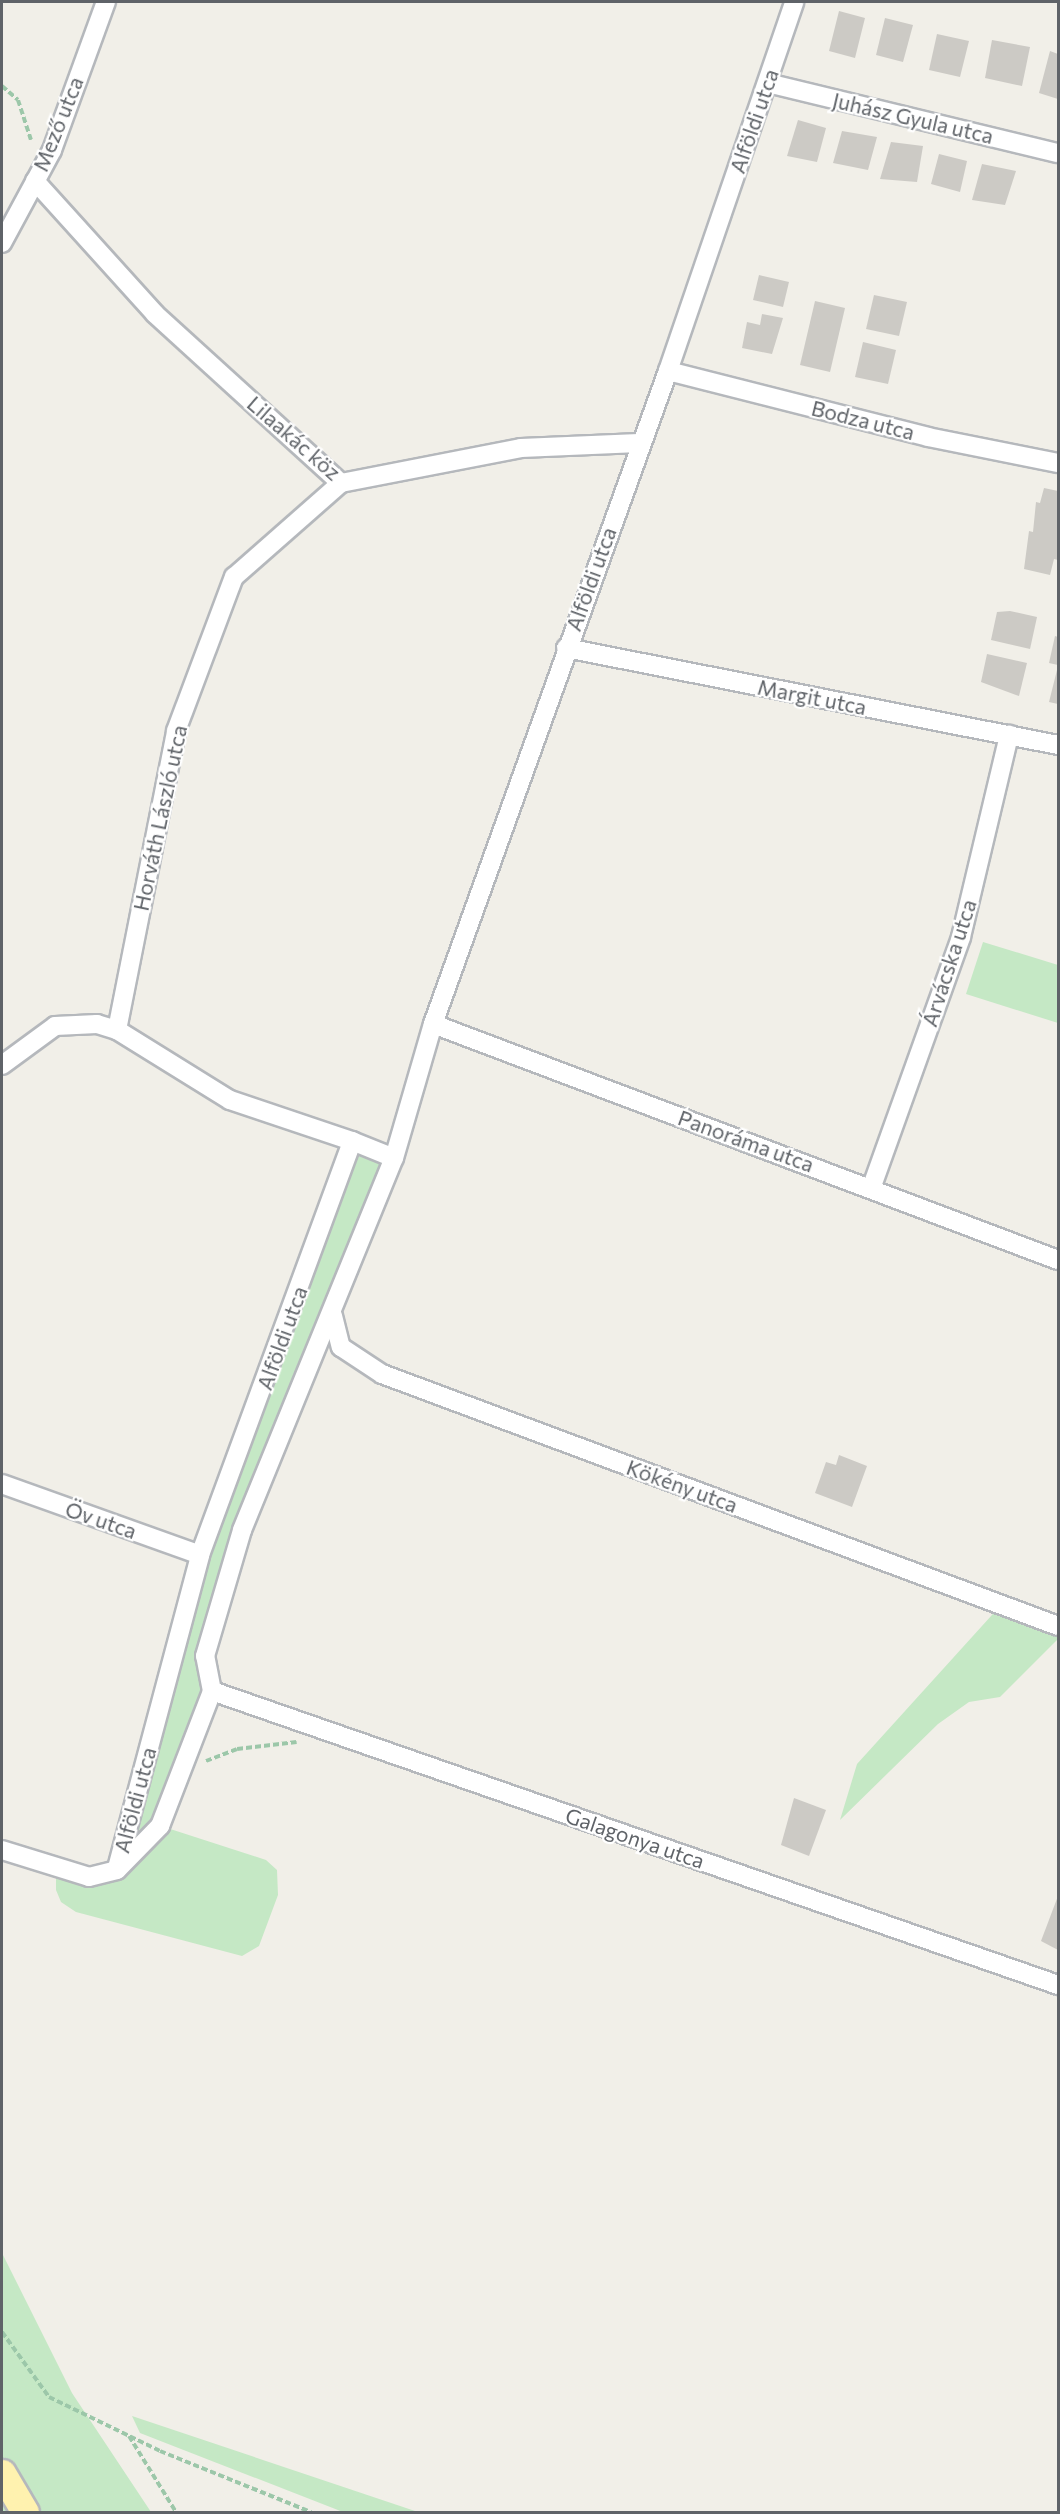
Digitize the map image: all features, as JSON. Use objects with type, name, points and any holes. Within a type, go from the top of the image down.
[{"type":"main road","points":[[2,2473],[26,2512]]},
{"type":"street","name":"Mező utca","points":[[2,243],[35,181],[106,2]]},
{"type":"street","name":"Alföldi utca","points":[[117,1870],[160,1826],[212,1691],[205,1656],[222,1589],[333,1316],[394,1158],[433,1024],[639,443],[668,371],[794,2]]},
{"type":"street","name":"Juhász Gyula utca","points":[[768,83],[1059,153]]},
{"type":"street","name":"Lilaakác köz","points":[[35,181],[155,314],[341,483],[521,448],[639,443]]},
{"type":"street","name":"Bodza utca","points":[[668,371],[928,437],[1059,463]]},
{"type":"street","name":"Horváth László utca","points":[[117,1030],[176,731],[234,578],[341,483]]},
{"type":"street","name":"Margit utca","points":[[566,648],[1059,745]]},
{"type":"street","name":"Árvácska utca","points":[[872,1186],[961,936],[1009,735]]},
{"type":"street","points":[[2,1065],[56,1026],[80,1022],[117,1030],[230,1100],[352,1141],[394,1158]]},
{"type":"street","name":"Panoráma utca","points":[[433,1024],[872,1186],[1059,1260]]},
{"type":"street","name":"Alföldi utca","points":[[117,1870],[200,1555],[352,1141]]},
{"type":"street","name":"Kökény utca","points":[[333,1316],[341,1347],[382,1374],[1059,1626]]},
{"type":"street","name":"Öv utca","points":[[2,1484],[200,1555]]},
{"type":"street","name":"Galagonya utca","points":[[212,1691],[1059,1985]]},
{"type":"street","points":[[2,1850],[89,1877],[117,1870]]},
{"type":"path","points":[[2,86],[18,100],[31,140]]},
{"type":"path","points":[[199,1767],[237,1749],[301,1742]]},
{"type":"path","points":[[2,2332],[49,2397],[128,2435],[311,2512]]},
{"type":"path","points":[[128,2435],[176,2512]]},
{"type":"green space","points":[[983,942],[1058,965],[1058,1023],[966,994]]},
{"type":"green space","points":[[352,1141],[394,1158],[205,1656],[212,1691],[161,1826],[266,1860],[277,1870],[278,1895],[259,1946],[242,1956],[76,1912],[61,1902],[56,1890],[56,1867],[117,1870],[200,1555]]},
{"type":"green space","points":[[1001,1605],[1058,1626],[1058,1639],[1000,1697],[969,1702],[938,1724],[840,1820],[857,1764]]},
{"type":"green space","points":[[2,2253],[72,2393],[151,2512],[2,2512]]},
{"type":"green space","points":[[132,2416],[418,2512],[343,2512],[140,2433]]},
{"type":"building","points":[[839,11],[865,18],[855,58],[829,51]]},
{"type":"building","points":[[885,18],[913,25],[903,62],[876,55]]},
{"type":"building","points":[[937,34],[969,41],[960,77],[929,70]]},
{"type":"building","points":[[992,40],[1030,47],[1022,86],[985,78]]},
{"type":"building","points":[[1050,51],[1058,54],[1058,99],[1039,93]]},
{"type":"building","points":[[798,120],[826,128],[817,162],[787,156]]},
{"type":"building","points":[[842,131],[877,137],[868,170],[833,163]]},
{"type":"building","points":[[891,142],[923,146],[917,182],[880,179]]},
{"type":"building","points":[[939,154],[967,161],[960,192],[931,184]]},
{"type":"building","points":[[982,164],[1016,171],[1005,205],[972,200]]},
{"type":"building","points":[[759,275],[789,282],[783,307],[753,300]]},
{"type":"building","points":[[874,295],[907,302],[899,336],[866,329]]},
{"type":"building","points":[[815,301],[845,308],[830,372],[800,365]]},
{"type":"building","points":[[762,314],[783,318],[772,354],[742,348],[747,322],[760,325]]},
{"type":"building","points":[[863,342],[896,350],[888,384],[855,377]]},
{"type":"building","points":[[1044,488],[1058,491],[1058,560],[1054,559],[1050,575],[1024,569],[1029,531],[1033,532],[1036,502],[1040,503]]},
{"type":"building","points":[[1010,611],[1037,617],[1030,649],[991,640],[997,612]]},
{"type":"building","points":[[1055,636],[1058,637],[1058,665],[1049,663]]},
{"type":"building","points":[[987,654],[1027,663],[1019,696],[981,682]]},
{"type":"building","points":[[1058,666],[1058,704],[1049,702]]},
{"type":"building","points":[[839,1455],[867,1466],[852,1507],[815,1493],[826,1462],[836,1465]]},
{"type":"building","points":[[794,1798],[826,1810],[809,1856],[781,1845]]},
{"type":"building","points":[[1058,1896],[1058,1950],[1041,1941]]}]
